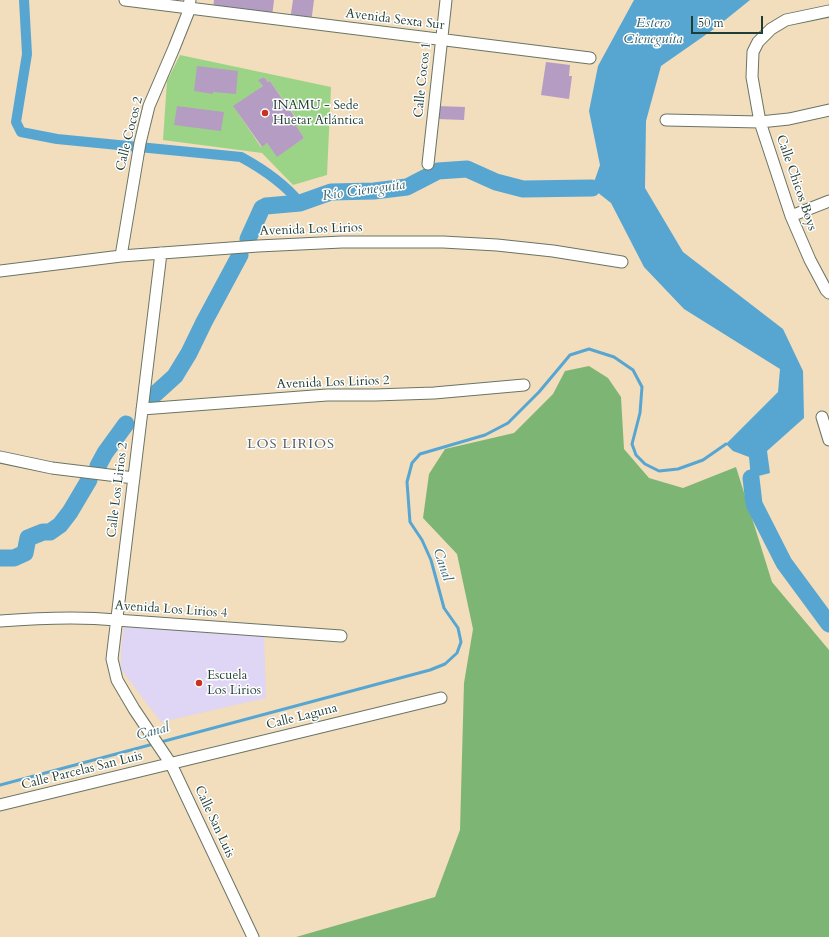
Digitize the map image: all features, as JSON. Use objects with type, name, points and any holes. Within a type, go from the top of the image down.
[{"type":"street","name":"Avenida Sexta Sur","points":[[125,0],[189,4],[442,40],[590,58]]},
{"type":"street","name":"Calle Cocos 1","points":[[428,164],[446,0]]},
{"type":"street","name":"Calle Cocos 2","points":[[121,256],[135,165],[149,106],[188,13],[189,4]]},
{"type":"street","name":"Calle Chicos Boys","points":[[829,11],[786,20],[770,29],[758,42],[753,52],[752,77],[760,122],[791,216],[810,260],[829,293]]},
{"type":"street","points":[[666,120],[760,122],[789,119],[829,110]]},
{"type":"street","points":[[791,216],[829,201]]},
{"type":"street","name":"Avenida Los Lirios","points":[[0,271],[121,256],[295,244],[443,242],[553,250],[622,262]]},
{"type":"street","name":"Calle Los Lirios 2","points":[[144,723],[117,680],[112,659],[161,253]]},
{"type":"street","name":"Avenida Los Lirios 2","points":[[142,409],[327,395],[434,393],[524,385]]},
{"type":"street","points":[[822,417],[829,440]]},
{"type":"street","points":[[0,457],[52,468],[134,478]]},
{"type":"street","name":"Avenida Los Lirios 4","points":[[0,621],[45,617],[89,617],[341,636]]},
{"type":"street","name":"Calle Laguna","points":[[171,764],[441,698]]},
{"type":"street","name":"Calle San Luis","points":[[144,723],[171,764],[253,937]]},
{"type":"street","name":"Calle Parcelas San Luis","points":[[0,805],[171,764]]},
{"type":"shaded area","name":"Escuela Los Lirios","points":[[124,627],[264,635],[266,698],[161,722],[121,669],[121,650]]},
{"type":"green space","points":[[180,55],[331,87],[327,175],[293,185],[262,153],[163,140],[167,81]],"holes":[[[264,77],[268,82],[270,81],[297,119],[294,122],[304,138],[277,156],[267,143],[261,147],[234,107],[263,86],[259,80]]]},
{"type":"green space","points":[[589,366],[608,378],[621,397],[624,449],[649,478],[683,488],[736,467],[772,582],[829,650],[829,937],[296,937],[435,897],[460,830],[464,683],[473,629],[457,554],[423,518],[429,474],[445,449],[514,433],[553,394],[565,371]]},
{"type":"water","name":"Estero Cieneguita","points":[[634,0],[750,0],[714,29],[661,66],[646,121],[645,188],[683,252],[783,329],[803,371],[804,418],[767,451],[770,473],[751,478],[749,457],[733,451],[726,444],[778,392],[780,369],[684,309],[644,267],[611,203],[592,188],[600,165],[589,111],[598,66]]},
{"type":"building","points":[[214,0],[274,0],[272,17],[213,10]]},
{"type":"building","points":[[293,0],[314,0],[311,23],[290,20]]},
{"type":"building","points":[[546,62],[570,65],[569,76],[572,76],[569,99],[541,95]]},
{"type":"building","points":[[197,66],[238,71],[236,94],[213,92],[213,94],[194,91]]},
{"type":"building","name":"INAMU - Sede Huetar Atlántica","points":[[264,77],[268,82],[270,81],[297,120],[294,122],[304,138],[277,157],[267,143],[262,147],[233,106],[263,86],[258,80]]},
{"type":"building","points":[[177,106],[224,112],[221,131],[174,125]]},
{"type":"building","points":[[437,106],[465,107],[464,120],[437,119]]},
{"type":"waterway","points":[[24,0],[27,54],[16,122],[21,132],[57,139],[241,157],[273,177],[300,203]]},
{"type":"waterway","name":"Río Cieneguita","points":[[248,239],[262,208],[266,206],[300,203],[331,192],[374,191],[407,187],[438,171],[467,169],[496,182],[523,189],[592,188]]},
{"type":"waterway","name":"Río Cieneguita","points":[[154,395],[175,376],[189,353],[240,255]]},
{"type":"waterway","name":"Canal","points":[[0,785],[430,670],[445,664],[457,653],[461,642],[458,628],[444,608],[431,560],[422,540],[410,522],[407,482],[412,463],[420,454],[485,435],[508,423],[539,392],[570,355],[589,349],[614,357],[633,370],[642,387],[640,413],[632,444],[636,455],[645,464],[659,471],[678,469],[703,460],[726,444]]},
{"type":"waterway","name":"Río Cieneguita","points":[[98,466],[105,453],[126,424]]},
{"type":"waterway","name":"Estero Cieneguita","points":[[751,478],[754,504],[784,563],[829,624]]},
{"type":"waterway","name":"Río Cieneguita","points":[[0,558],[14,558],[25,553],[28,538],[43,532],[50,532],[60,525],[70,512],[89,480]]},
{"type":"place","name":"INAMU - Sede Huetar Atlántica","points":[[265,113]]},
{"type":"place","name":"Escuela Los Lirios","points":[[199,683]]},
{"type":"district","name":"LOS LIRIOS","points":[[291,445]]}]
